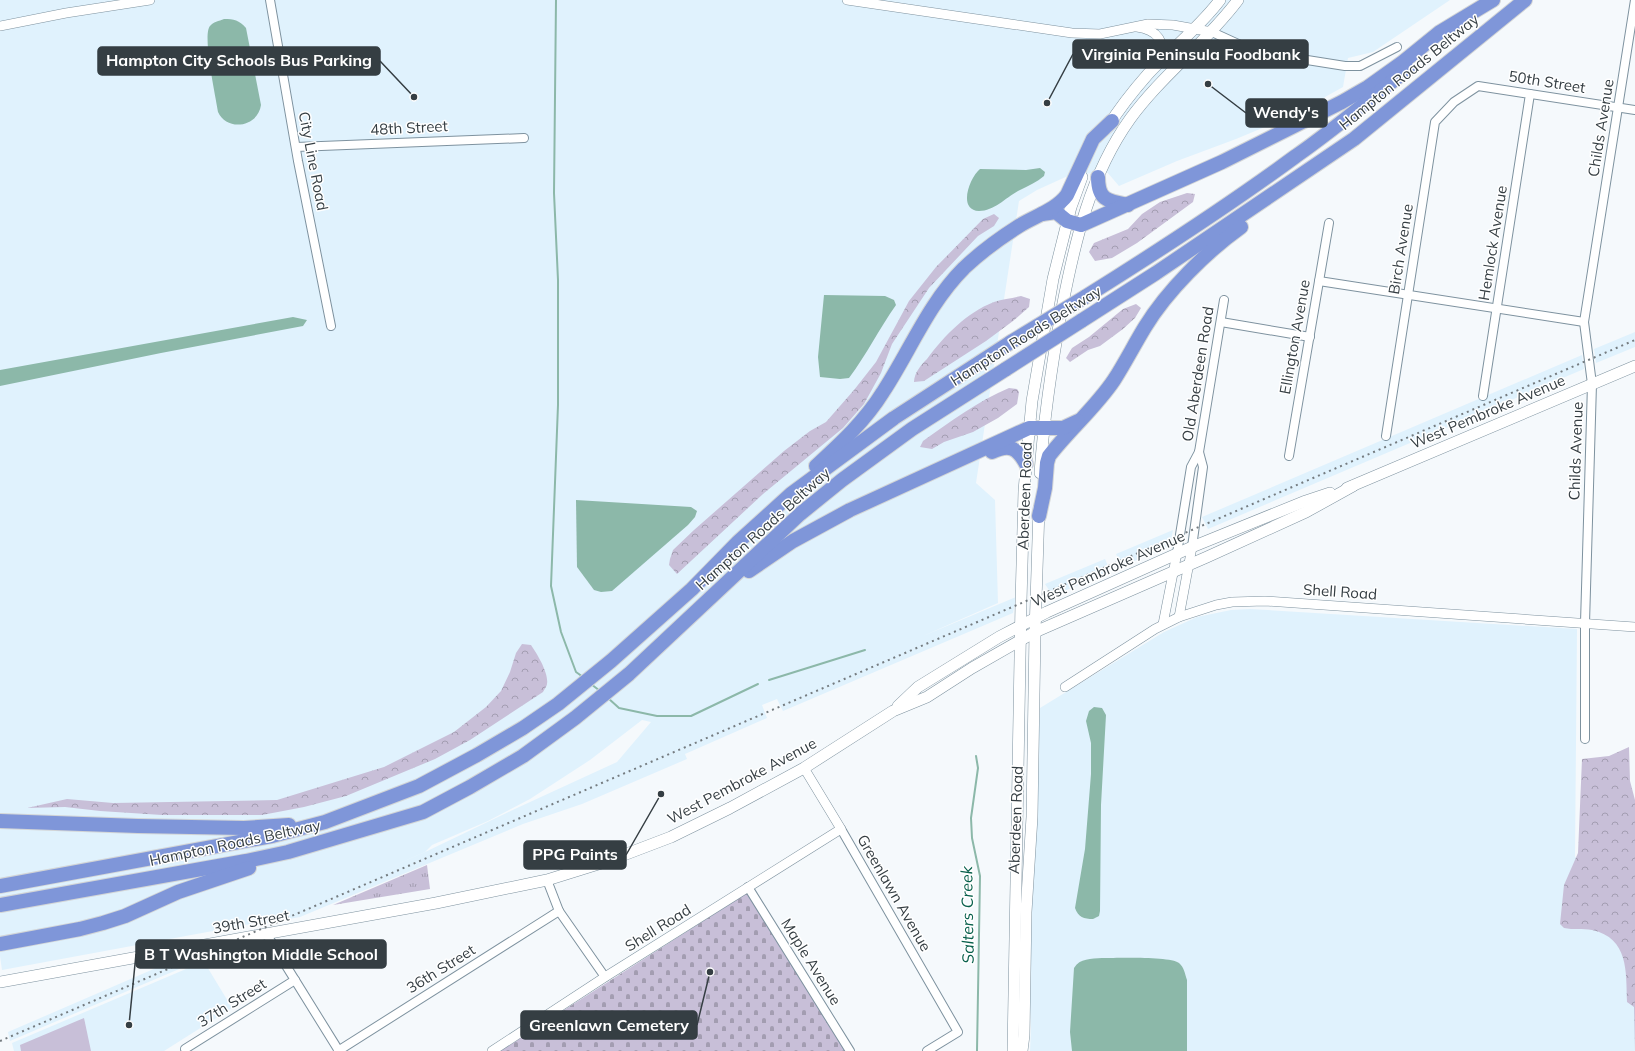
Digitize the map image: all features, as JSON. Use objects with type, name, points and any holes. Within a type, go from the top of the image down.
[{"type":"highway","points":[[1042,214],[1056,212],[1074,223],[1128,205],[1222,162],[1342,102],[1368,87],[1403,62],[1440,32],[1494,0]]},
{"type":"highway","name":"Hampton Roads Beltway","points":[[0,886],[272,836],[325,822],[419,786],[523,728],[558,704],[612,661],[675,605],[738,542],[791,494],[894,418],[1011,342],[1189,231],[1298,155],[1494,0]]},
{"type":"highway","name":"Hampton Roads Beltway","points":[[0,905],[246,861],[316,845],[423,812],[523,756],[575,718],[629,674],[800,514],[842,480],[912,429],[1156,273],[1354,139],[1524,0]]},
{"type":"highway","points":[[791,494],[816,466],[847,438],[868,414],[884,392],[925,319],[944,291],[964,269],[992,244],[1020,225],[1054,207],[1066,197],[1093,139],[1112,121]]},
{"type":"highway","points":[[1038,516],[1045,488],[1048,460],[1080,419],[1114,380],[1145,326],[1165,298],[1186,275],[1229,235],[1287,195],[1354,139]]},
{"type":"highway","points":[[1098,177],[1098,188],[1104,198],[1128,205]]},
{"type":"highway","points":[[717,592],[793,541],[818,526],[850,510],[1029,428],[1065,427],[1080,419]]},
{"type":"highway","points":[[922,478],[963,464],[1005,447],[1018,452],[1026,464]]},
{"type":"highway","points":[[0,821],[244,828],[325,822]]},
{"type":"highway","points":[[0,944],[80,929],[103,923],[125,916],[200,884],[316,845]]},
{"type":"main road","name":"Aberdeen Road","points":[[1022,1051],[1024,1035],[1026,912],[1031,824],[1038,516],[1043,428],[1050,370],[1068,276],[1074,223],[1082,176],[1099,141],[1139,85],[1195,28],[1220,0]]},
{"type":"main road","name":"Aberdeen Road","points":[[1013,1051],[1021,626],[1026,464],[1035,381],[1053,279],[1074,223],[1085,208],[1115,142],[1146,98],[1174,68],[1212,32],[1238,0]]},
{"type":"main road","name":"West Pembroke Avenue","points":[[893,711],[918,687],[999,637],[1035,618],[1177,553],[1303,502],[1353,486],[1635,366]]},
{"type":"main road","name":"West Pembroke Avenue","points":[[436,903],[547,880],[608,862],[670,837],[730,808],[804,768],[893,711],[927,697],[1021,639],[1306,512],[1353,486]]},
{"type":"main road","name":"39th Street","points":[[0,982],[267,935],[436,903]]},
{"type":"street","points":[[0,26],[66,13],[150,0]]},
{"type":"street","name":"City Line Road","points":[[270,0],[296,147],[331,326]]},
{"type":"street","points":[[847,0],[1072,33],[1100,34],[1148,24],[1195,28],[1212,32],[1247,48],[1263,53],[1344,66],[1360,66],[1397,47]]},
{"type":"street","name":"Childs Avenue","points":[[1585,739],[1585,624],[1592,384],[1584,322],[1635,0]]},
{"type":"street","points":[[1132,27],[1147,29],[1157,35],[1163,49],[1161,61]]},
{"type":"street","name":"50th Street","points":[[1478,86],[1635,110]]},
{"type":"street","name":"Birch Avenue","points":[[1386,436],[1435,122],[1454,102],[1478,86]]},
{"type":"street","name":"Hemlock Avenue","points":[[1483,396],[1530,94]]},
{"type":"street","name":"48th Street","points":[[296,147],[524,138]]},
{"type":"street","name":"Ellington Avenue","points":[[1289,456],[1329,223]]},
{"type":"street","points":[[1319,281],[1584,322]]},
{"type":"street","name":"Old Aberdeen Road","points":[[1163,624],[1177,553],[1191,467],[1199,452],[1224,300]]},
{"type":"street","points":[[1221,322],[1310,337]]},
{"type":"street","name":"Old Aberdeen Road","points":[[1179,616],[1192,547],[1203,467],[1199,452]]},
{"type":"street","name":"Shell Road","points":[[1065,687],[1163,624],[1179,616],[1216,605],[1240,602],[1265,601],[1635,627]]},
{"type":"street","name":"Greenlawn Avenue","points":[[804,768],[841,829],[958,1032],[928,1051]]},
{"type":"street","name":"Shell Road","points":[[492,1051],[605,977],[841,829]]},
{"type":"street","points":[[547,880],[559,911],[605,977]]},
{"type":"street","name":"Maple Avenue","points":[[748,887],[850,1051]]},
{"type":"street","name":"36th Street","points":[[339,1051],[559,911]]},
{"type":"street","points":[[267,935],[339,1051]]},
{"type":"street","name":"37th Street","points":[[185,1049],[295,980]]},
{"type":"shaded area","points":[[0,0],[1450,0],[1373,52],[1348,58],[1343,87],[1291,116],[1177,161],[1119,186],[1107,172],[1070,175],[1037,190],[1019,201],[976,483],[995,500],[998,603],[923,636],[1016,597],[1013,613],[783,711],[777,699],[762,705],[767,718],[685,754],[687,759],[582,804],[523,824],[300,917],[257,925],[262,922],[2,970],[0,956]],"holes":[[[642,720],[651,722],[617,762],[423,853],[379,872],[425,852],[432,845],[488,821],[530,799],[590,760]]]},
{"type":"shaded area","points":[[224,19],[236,20],[246,28],[261,105],[259,112],[254,118],[242,124],[228,122],[222,118],[218,112],[212,81],[208,53],[208,32],[211,25]]},
{"type":"shaded area","points":[[1040,168],[1045,172],[1044,176],[990,209],[979,211],[972,209],[968,205],[967,199],[969,186],[980,169],[1026,170]]},
{"type":"shaded area","points":[[824,295],[885,296],[894,300],[896,305],[849,378],[840,379],[820,377],[818,357]]},
{"type":"shaded area","points":[[293,317],[307,320],[303,326],[0,386],[0,370]]},
{"type":"shaded area","points":[[1635,332],[1635,347],[1596,363],[1594,349]]},
{"type":"shaded area","points":[[1582,355],[1584,369],[1208,529],[1202,517]]},
{"type":"shaded area","points":[[576,500],[691,507],[697,511],[695,517],[688,525],[612,591],[601,592],[594,590],[577,567]]},
{"type":"shaded area","points":[[1173,530],[1170,546],[1122,566],[1116,554]]},
{"type":"shaded area","points":[[1105,559],[1110,571],[1053,596],[1045,584]]},
{"type":"shaded area","points":[[1250,609],[1577,629],[1575,857],[1635,857],[1635,1051],[1030,1051],[1031,1029],[1029,966],[1040,708],[1164,632],[1197,617],[1231,610]]},
{"type":"shaded area","points":[[1094,707],[1102,708],[1106,715],[1101,805],[1100,911],[1099,916],[1093,919],[1087,919],[1078,914],[1075,908],[1085,849],[1091,774],[1091,743],[1086,721],[1089,711]]},
{"type":"shaded area","points":[[1102,958],[1154,958],[1174,961],[1181,965],[1187,980],[1187,1051],[1072,1051],[1070,1032],[1074,968],[1079,962]]},
{"type":"shaded area","points":[[198,961],[10,1041],[8,1032],[156,968]]},
{"type":"shaded area","points":[[206,965],[232,1008],[164,1051],[14,1051],[12,1043],[193,966]]},
{"type":"green space","points":[[1187,193],[1195,194],[1193,202],[1137,243],[1112,258],[1095,261],[1089,252],[1094,243],[1128,229],[1142,214],[1160,202]]},
{"type":"green space","points":[[994,214],[999,218],[994,226],[978,236],[929,288],[892,344],[881,373],[864,404],[843,428],[763,494],[677,574],[669,565],[673,550],[784,451],[810,431],[826,422],[876,362],[909,301],[936,267],[983,219]]},
{"type":"green space","points":[[1021,296],[1030,299],[1029,307],[1013,321],[986,341],[924,381],[914,382],[915,375],[920,367],[949,333],[965,319],[974,312],[994,302]]},
{"type":"green space","points":[[1136,304],[1141,308],[1135,318],[1123,329],[1100,346],[1088,350],[1070,362],[1066,358],[1072,348],[1089,337],[1123,309]]},
{"type":"green space","points":[[1009,388],[1017,389],[1019,392],[1017,404],[998,418],[973,432],[944,442],[932,449],[920,447],[923,441],[964,412]]},
{"type":"green space","points":[[522,644],[531,645],[544,669],[547,684],[543,692],[470,740],[435,759],[346,796],[304,807],[262,815],[162,815],[65,807],[27,808],[67,799],[113,803],[277,800],[384,767],[454,732],[486,707],[501,691],[510,672],[516,653]]},
{"type":"green space","points":[[1629,747],[1630,781],[1635,800],[1635,1051],[1634,1007],[1627,1002],[1625,968],[1619,948],[1613,940],[1604,934],[1589,929],[1564,928],[1560,924],[1564,885],[1578,853],[1582,759],[1609,756]]},
{"type":"green space","points":[[427,865],[430,889],[333,905]]},
{"type":"green space","points":[[747,893],[846,1051],[500,1051]]},
{"type":"green space","points":[[84,1018],[91,1051],[21,1051],[20,1045]]},
{"type":"waterway","points":[[556,0],[554,193],[558,280],[558,405],[551,586],[561,632],[576,672],[583,677]]},
{"type":"waterway","points":[[769,680],[865,650]]},
{"type":"waterway","points":[[591,684],[600,691]]},
{"type":"waterway","points":[[608,698],[619,708],[657,716],[691,716],[758,684]]},
{"type":"waterway","name":"Salters Creek","points":[[976,756],[978,768],[971,818],[972,838],[980,876],[977,1051]]},
{"type":"railway","points":[[0,1041],[1635,340]]},
{"type":"place","name":"Wendy's","points":[[1208,84]]},
{"type":"place","name":"Hampton City Schools Bus Parking","points":[[414,97]]},
{"type":"place","name":"Virginia Peninsula Foodbank","points":[[1047,103]]},
{"type":"place","name":"PPG Paints","points":[[661,794]]},
{"type":"place","name":"Greenlawn Cemetery","points":[[710,972]]},
{"type":"place","name":"B T Washington Middle School","points":[[129,1025]]}]
